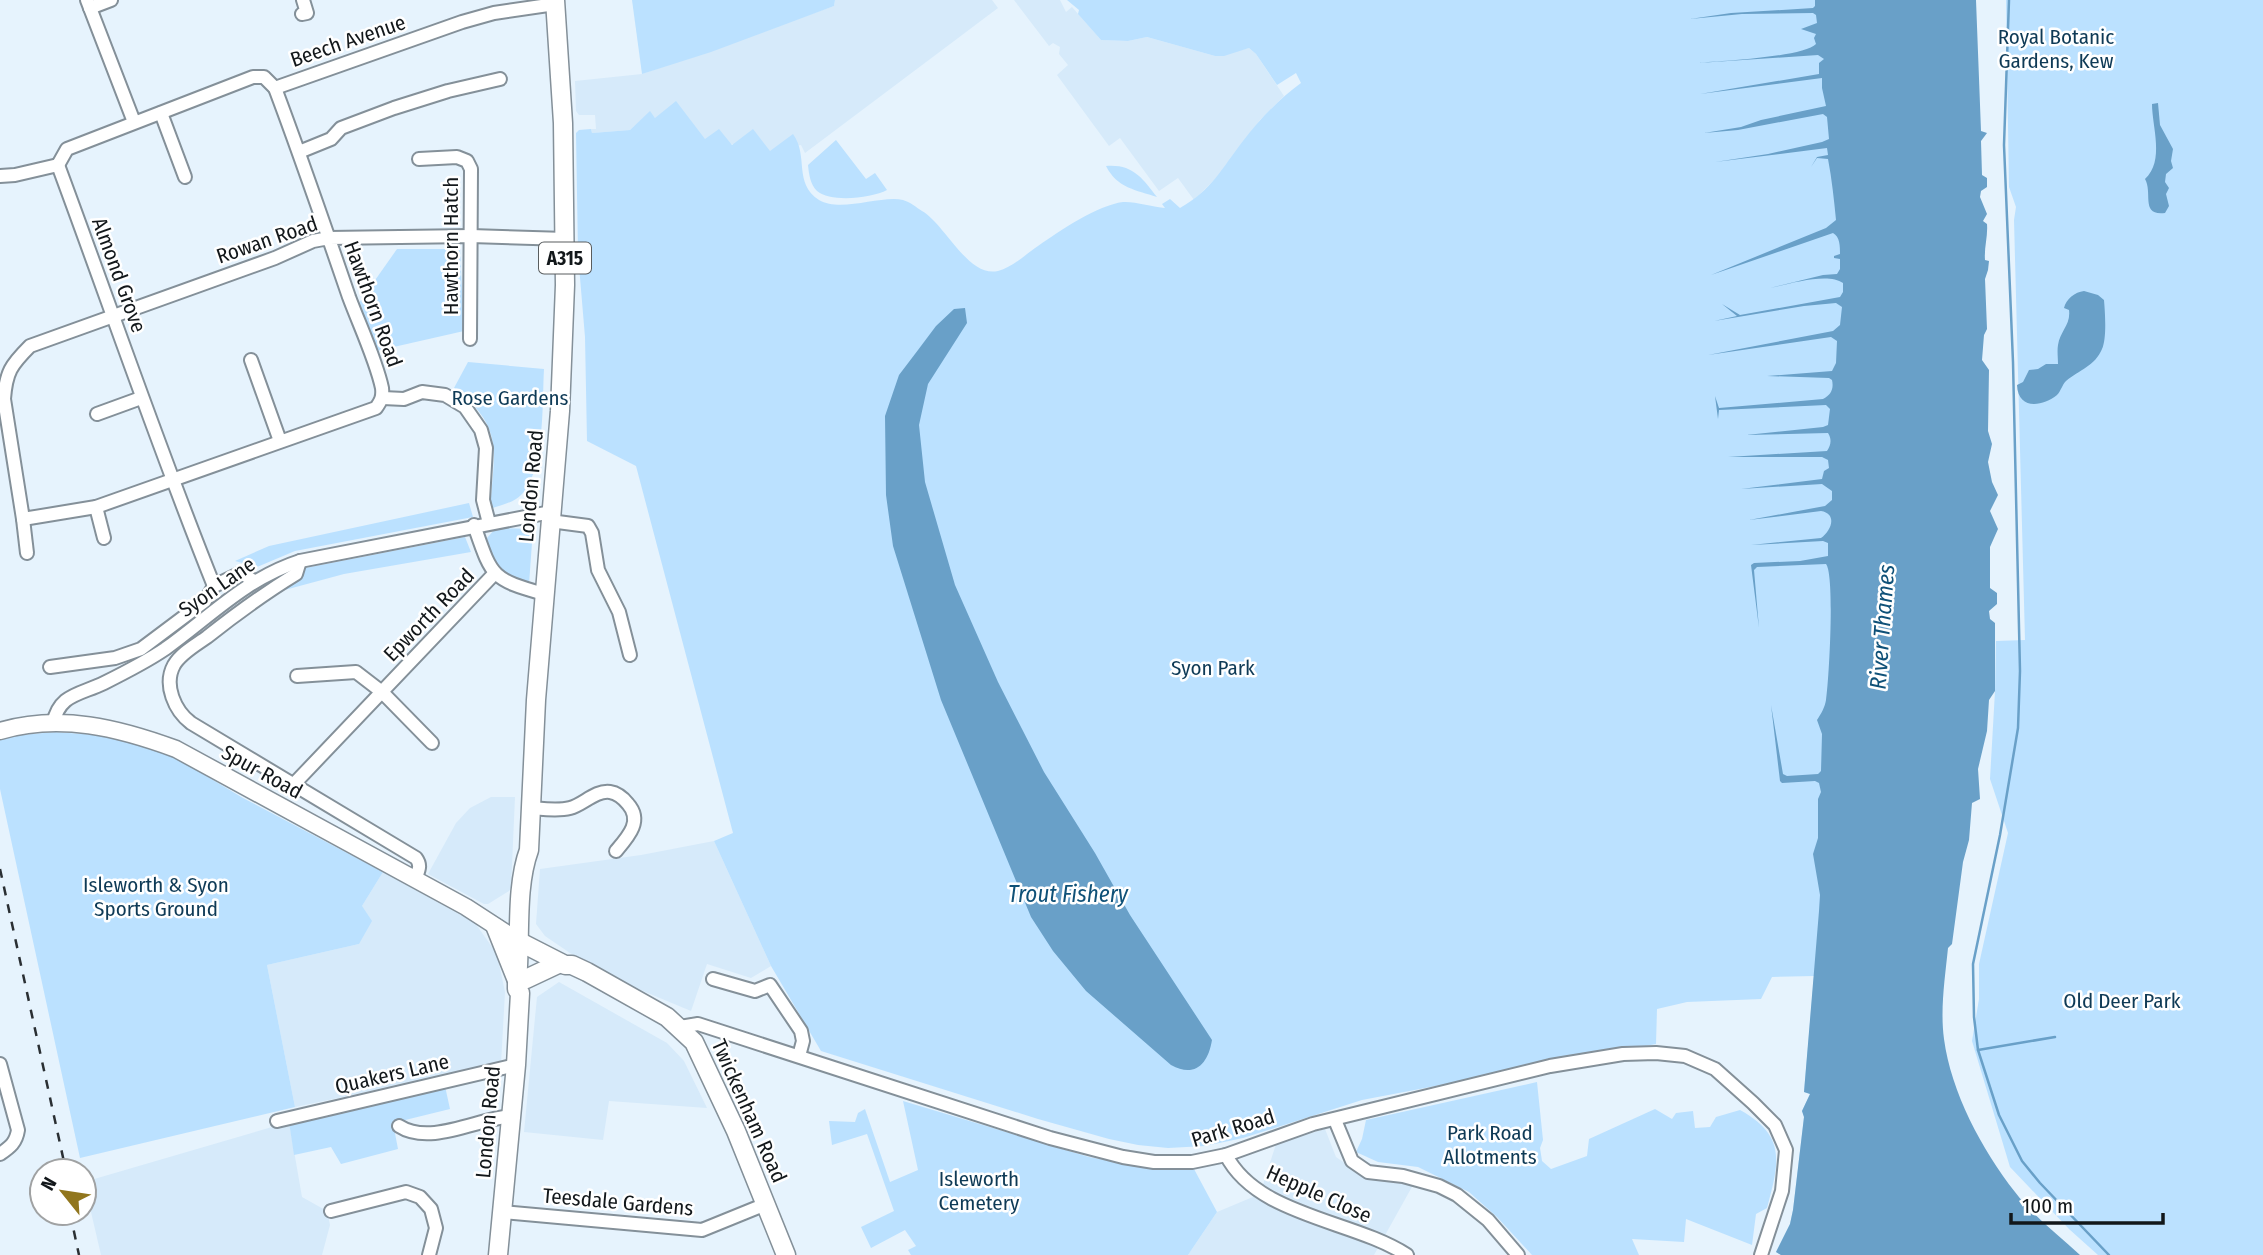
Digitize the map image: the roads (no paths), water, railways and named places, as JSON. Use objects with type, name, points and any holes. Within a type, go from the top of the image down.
[{"type":"main road","name":"London Road","points":[[498,1255],[516,1065],[524,939],[524,863],[529,850],[536,700],[560,411],[566,239],[563,123],[555,2]]},
{"type":"main road","name":"Spur Road","points":[[0,732],[30,724],[88,724],[135,733],[176,749],[524,939]]},
{"type":"main road","points":[[491,923],[521,984],[566,964]]},
{"type":"main road","name":"Twickenham Road","points":[[524,939],[657,1011],[680,1027],[694,1042],[786,1255]]},
{"type":"street","points":[[111,0],[88,4],[134,122]]},
{"type":"street","points":[[302,14],[307,13],[303,0]]},
{"type":"street","name":"Beech Avenue","points":[[58,165],[67,149],[253,77],[264,77],[275,88],[462,22],[555,2]]},
{"type":"street","points":[[299,152],[331,139],[341,128],[384,112],[448,91],[500,79]]},
{"type":"street","name":"Hawthorn Road","points":[[23,519],[96,506],[376,408],[383,398],[382,386],[275,88]]},
{"type":"street","points":[[161,113],[185,177]]},
{"type":"street","name":"Hawthorn Hatch","points":[[419,159],[457,157],[467,161],[471,169],[470,339]]},
{"type":"street","points":[[0,176],[15,176],[58,165]]},
{"type":"street","name":"Almond Grove","points":[[58,165],[114,315],[141,398],[214,586]]},
{"type":"street","name":"Rowan Road","points":[[27,553],[4,399],[5,379],[13,363],[30,346],[275,258],[313,241],[329,238],[471,236],[566,239]]},
{"type":"street","points":[[251,360],[280,441]]},
{"type":"street","points":[[383,398],[404,399],[422,392],[445,395],[465,407],[481,430],[486,448],[483,499],[489,523]]},
{"type":"street","points":[[97,414],[141,398]]},
{"type":"street","points":[[96,506],[104,538]]},
{"type":"street","name":"Syon Lane","points":[[54,724],[56,711],[62,701],[103,684],[144,662],[165,649],[254,580],[279,568],[300,561],[489,523],[550,516],[588,526],[592,533],[598,570],[630,655]]},
{"type":"street","points":[[474,525],[483,551],[495,573]]},
{"type":"street","points":[[300,561],[296,574],[249,604],[181,657],[172,670],[170,686],[180,715],[416,858],[420,862],[420,868],[415,880]]},
{"type":"street","points":[[50,667],[115,657],[141,649],[205,601],[214,586],[241,573],[254,580]]},
{"type":"street","name":"Epworth Road","points":[[294,784],[495,573],[511,584],[544,594]]},
{"type":"street","name":"Epworth Road","points":[[297,676],[356,671],[382,692],[432,743]]},
{"type":"street","points":[[532,808],[567,809],[596,795],[610,792],[623,798],[632,809],[635,822],[628,837],[616,851]]},
{"type":"street","points":[[713,979],[755,991],[771,985],[801,1031],[803,1041],[799,1056]]},
{"type":"street","name":"Park Road","points":[[680,1027],[698,1024],[1088,1149],[1154,1162],[1192,1162],[1226,1155],[1290,1131],[1555,1065],[1623,1055],[1656,1053],[1685,1056],[1710,1066],[1753,1102],[1775,1125],[1786,1150],[1782,1191],[1761,1255]]},
{"type":"street","points":[[0,1064],[18,1130],[12,1146],[0,1154]]},
{"type":"street","name":"Quakers Lane","points":[[276,1121],[516,1065]]},
{"type":"street","points":[[399,1126],[411,1134],[444,1131],[479,1124],[493,1117],[511,1116]]},
{"type":"street","points":[[1335,1119],[1352,1161],[1367,1171],[1403,1176],[1439,1186],[1457,1195],[1488,1220],[1518,1255]]},
{"type":"street","name":"Hepple Close","points":[[1226,1155],[1233,1170],[1260,1194],[1407,1255]]},
{"type":"street","points":[[331,1211],[406,1192],[420,1197],[431,1209],[436,1228],[429,1255]]},
{"type":"street","name":"Teesdale Gardens","points":[[503,1212],[702,1230],[766,1204]]},
{"type":"water","name":"River Thames","points":[[1815,0],[1976,0],[1981,131],[1987,133],[1981,141],[1982,175],[1987,178],[1987,187],[1981,191],[1980,197],[1987,214],[1983,221],[1987,224],[1985,260],[1989,261],[1985,279],[1987,329],[1982,360],[1989,370],[1988,431],[1992,444],[1988,462],[1998,495],[1990,511],[1998,529],[1990,547],[1990,588],[1997,593],[1997,604],[1989,611],[1990,619],[1995,623],[1995,691],[1989,700],[1987,731],[1978,769],[1980,799],[1972,803],[1969,840],[1963,862],[1952,944],[1948,948],[1943,993],[1943,1028],[1953,1079],[1970,1120],[1991,1158],[2029,1209],[2080,1255],[1781,1255],[1776,1252],[1790,1224],[1804,1117],[1802,1111],[1810,1094],[1804,1092],[1820,895],[1813,854],[1818,838],[1818,799],[1821,792],[1819,783],[1815,781],[1780,781],[1771,705],[1783,774],[1818,774],[1821,771],[1822,734],[1817,720],[1825,705],[1827,689],[1830,587],[1826,564],[1757,567],[1754,570],[1759,628],[1751,565],[1828,556],[1828,543],[1823,541],[1751,545],[1821,538],[1828,531],[1831,519],[1821,511],[1749,520],[1825,506],[1832,500],[1832,491],[1822,484],[1741,489],[1822,479],[1824,471],[1829,468],[1828,460],[1822,457],[1728,457],[1827,451],[1830,442],[1828,433],[1746,435],[1823,427],[1828,425],[1830,409],[1826,405],[1719,410],[1718,419],[1715,396],[1719,408],[1823,399],[1832,389],[1832,380],[1829,378],[1767,376],[1832,371],[1836,363],[1837,341],[1831,337],[1708,355],[1833,331],[1840,325],[1842,307],[1836,303],[1804,306],[1714,321],[1737,316],[1722,304],[1740,315],[1840,297],[1843,283],[1818,279],[1770,288],[1823,275],[1837,274],[1840,259],[1834,256],[1840,254],[1840,245],[1833,233],[1711,275],[1826,228],[1836,220],[1828,159],[1817,158],[1811,167],[1817,157],[1828,155],[1827,148],[1715,162],[1768,154],[1829,139],[1827,117],[1823,114],[1738,130],[1704,133],[1741,127],[1826,106],[1822,78],[1700,94],[1819,74],[1819,63],[1824,59],[1818,55],[1698,63],[1779,55],[1808,48],[1816,44],[1816,34],[1801,29],[1817,23],[1816,15],[1742,14],[1690,19],[1731,13],[1813,8]]},
{"type":"water","points":[[2158,103],[2160,125],[2173,149],[2173,168],[2166,174],[2165,182],[2169,188],[2166,194],[2169,206],[2165,213],[2152,211],[2145,179],[2155,163],[2152,104]]},
{"type":"water","points":[[2084,291],[2104,300],[2104,344],[2099,355],[2091,364],[2066,381],[2051,399],[2038,404],[2026,402],[2018,393],[2017,385],[2023,382],[2029,370],[2046,364],[2058,364],[2058,345],[2069,315],[2065,305],[2071,296]]},
{"type":"water","name":"Trout Fishery","points":[[965,308],[967,323],[928,384],[919,425],[925,482],[955,585],[998,682],[1044,772],[1130,915],[1212,1040],[1207,1056],[1199,1067],[1193,1069],[1179,1069],[1171,1065],[1086,991],[1053,951],[1031,917],[941,700],[893,546],[886,495],[885,416],[899,375],[936,326],[954,309]]},
{"type":"waterway","points":[[2009,0],[2004,145],[2013,362],[2020,671],[2018,728],[2000,835],[1973,964],[1974,1017],[1978,1050],[1999,1115],[2022,1161],[2109,1255]]},
{"type":"waterway","points":[[1978,1050],[2055,1037]]},
{"type":"railway","points":[[0,869],[63,1157]]},
{"type":"railway","points":[[73,1227],[79,1255]]},
{"type":"park label","name":"Royal Botanic Gardens, Kew","points":[[2056,49]]},
{"type":"park label","name":"Rose Gardens","points":[[510,398]]},
{"type":"park label","name":"Syon Park","points":[[1213,668]]},
{"type":"park label","name":"Isleworth & Syon Sports Ground","points":[[156,897]]},
{"type":"park label","name":"Old Deer Park","points":[[2122,1001]]},
{"type":"park label","name":"Park Road Allotments","points":[[1490,1145]]},
{"type":"park label","name":"Isleworth Cemetery","points":[[979,1191]]}]
